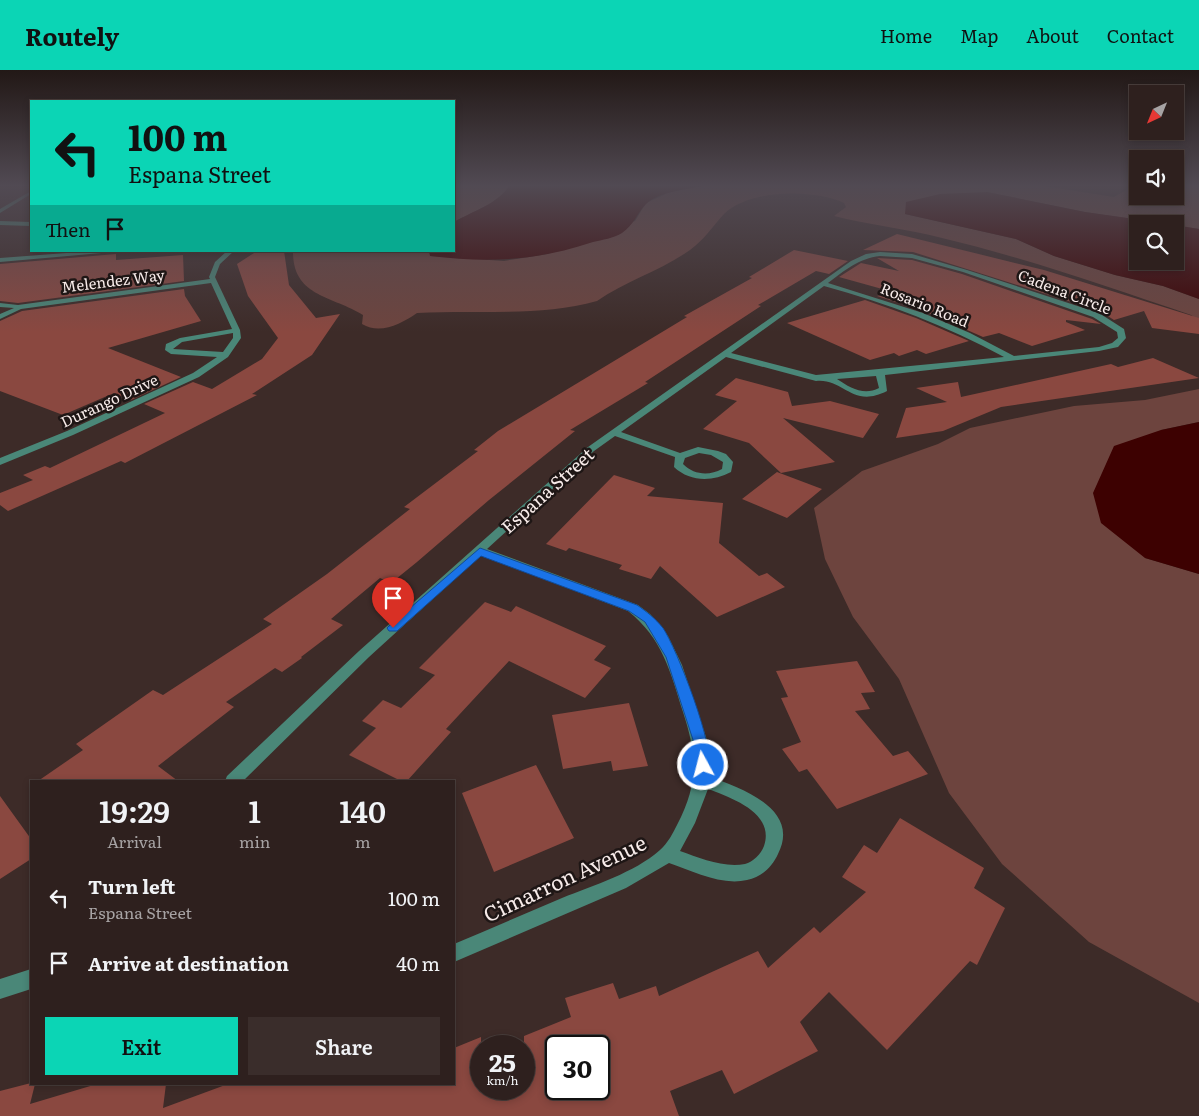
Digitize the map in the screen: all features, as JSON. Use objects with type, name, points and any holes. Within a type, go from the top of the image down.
[{"type":"street","points":[[0,260],[108,252]]},
{"type":"street","points":[[230,252],[217,263],[212,277],[236,330]]},
{"type":"street","name":"Espana Street","points":[[234,780],[364,654],[480,552],[585,454],[862,258],[898,254]]},
{"type":"street","name":"Cadena Circle","points":[[725,354],[800,375],[829,377],[1099,349],[1115,345],[1122,338],[1121,331],[1104,319],[1055,300],[934,262],[898,254]]},
{"type":"street","name":"Melendez Way","points":[[0,305],[18,307],[213,281]]},
{"type":"street","name":"Rosario Road","points":[[824,284],[879,300],[919,315],[962,332],[1012,358]]},
{"type":"street","name":"Melendez Way","points":[[0,317],[16,311],[18,307]]},
{"type":"street","name":"Durango Drive","points":[[0,462],[196,375],[225,355],[238,338],[236,330],[180,340],[169,346],[169,350],[174,352],[225,355]]},
{"type":"street","name":"Cadena Circle","points":[[829,377],[851,391],[871,394],[884,389],[880,373]]},
{"type":"street","points":[[614,433],[680,456]]},
{"type":"street","name":"Cimarron Avenue","points":[[455,953],[594,893],[666,855],[678,841],[703,781],[703,749],[675,666],[659,632],[649,619],[633,608],[480,552]]},
{"type":"street","name":"Cimarron Avenue","points":[[666,855],[735,874],[754,869],[770,858],[776,841],[772,823],[760,807],[743,797],[703,781]]},
{"type":"street","points":[[0,990],[30,979]]},
{"type":"shaded area","points":[[455,234],[620,234],[612,238],[532,257],[492,260],[430,256],[429,252],[455,252]]},
{"type":"shaded area","points":[[601,234],[707,234],[700,242],[679,257],[597,301],[575,306],[531,311],[417,313],[404,321],[383,328],[369,327],[362,324],[363,315],[307,287],[295,267],[293,252],[429,252],[431,256],[504,261],[548,254]]},
{"type":"shaded area","points":[[923,234],[993,234],[1016,239],[1054,256],[1115,275],[1163,286],[1199,299],[1199,321],[1191,315],[1067,274],[973,246]]},
{"type":"shaded area","points":[[993,234],[1129,234],[1129,270],[1184,270],[1184,234],[1199,234],[1199,299],[1163,286],[1115,275],[1054,256],[1016,239]]},
{"type":"shaded area","points":[[1199,389],[1199,422],[1161,430],[1145,558],[1199,574],[1199,1003],[1089,942],[1002,864],[949,793],[899,679],[853,617],[825,559],[814,508],[862,471],[938,444],[970,428],[1074,406],[1145,400]]},
{"type":"shaded area","points":[[1199,422],[1199,574],[1145,558],[1101,523],[1093,493],[1114,446],[1161,430]]},
{"type":"building","points":[[897,234],[1044,270],[1199,318],[1199,334],[1152,328],[1144,311],[1114,320],[1100,311],[913,252],[863,250]]},
{"type":"building","points":[[794,250],[848,261],[829,274],[816,271],[758,305],[761,306],[645,382],[648,383],[570,430],[575,431],[489,500],[391,583],[380,578],[331,619],[343,625],[302,658],[282,672],[275,668],[226,702],[234,707],[158,766],[177,780],[39,780],[83,750],[76,744],[153,690],[163,695],[272,624],[263,619],[327,574],[410,509],[404,507],[478,451],[474,450],[498,431],[687,317],[684,316],[752,278],[749,277]]},
{"type":"building","points":[[255,252],[284,252],[289,285],[316,318],[340,314],[312,355],[252,394],[257,395],[125,463],[121,461],[8,511],[0,505],[0,493],[33,480],[23,475],[45,466],[50,468],[165,413],[144,404],[193,382],[212,389],[262,359],[278,338],[248,296],[237,264]]},
{"type":"building","points":[[116,254],[116,260],[183,255],[184,281],[18,303],[0,301],[0,264]]},
{"type":"building","points":[[877,258],[912,260],[962,274],[1092,319],[1101,324],[1066,320],[1066,322],[1085,330],[1032,346],[999,333],[983,337],[924,311],[877,296],[893,292],[839,277],[861,263],[899,271]]},
{"type":"building","points":[[184,289],[185,296],[201,321],[108,348],[181,377],[131,400],[114,393],[63,415],[0,391],[0,321],[22,311]]},
{"type":"building","points":[[865,300],[916,318],[969,341],[926,354],[917,350],[899,356],[894,353],[870,360],[787,323]]},
{"type":"building","points":[[1153,358],[1199,378],[1001,407],[943,431],[896,438],[906,408],[947,402],[916,388],[958,382],[961,397],[1111,364],[1118,367]]},
{"type":"building","points":[[736,378],[788,392],[792,406],[830,401],[879,414],[863,438],[783,418],[835,462],[781,473],[749,443],[703,429],[737,401],[715,395]]},
{"type":"building","points":[[777,472],[822,489],[787,518],[742,499]]},
{"type":"building","points":[[614,475],[655,488],[647,496],[723,503],[719,543],[759,576],[767,573],[785,587],[717,617],[660,566],[651,579],[619,569],[622,565],[569,548],[566,551],[546,544]]},
{"type":"building","points":[[485,602],[511,612],[516,606],[606,646],[594,660],[611,668],[585,698],[509,661],[446,729],[451,732],[408,780],[399,780],[349,755],[376,728],[362,721],[383,700],[401,708],[435,675],[419,668]]},
{"type":"building","points":[[857,661],[875,692],[861,693],[870,709],[855,711],[893,756],[908,751],[928,774],[837,809],[807,769],[799,772],[782,749],[801,742],[781,698],[788,697],[776,671]]},
{"type":"building","points":[[629,703],[648,766],[613,771],[611,761],[563,769],[552,715]]},
{"type":"building","points":[[536,765],[574,838],[494,872],[462,793]]},
{"type":"building","points":[[0,796],[30,838],[30,860],[0,879]]},
{"type":"building","points":[[900,818],[984,868],[974,888],[1005,908],[977,965],[970,961],[887,1050],[829,992],[800,1022],[818,1051],[734,1094],[722,1070],[670,1091],[679,1116],[0,1116],[0,1091],[30,1083],[30,1085],[35,1085],[30,1104],[94,1085],[166,1085],[163,1108],[225,1085],[455,1085],[455,1048],[470,1041],[470,1100],[535,1100],[535,1035],[526,1035],[571,1017],[565,998],[613,983],[619,999],[656,986],[659,996],[758,951],[768,968],[814,927],[820,933],[866,892],[842,877],[864,845],[877,853]]},
{"type":"route","points":[[393,628],[480,552],[633,608],[649,619],[659,632],[672,657],[703,749],[703,765]]}]
